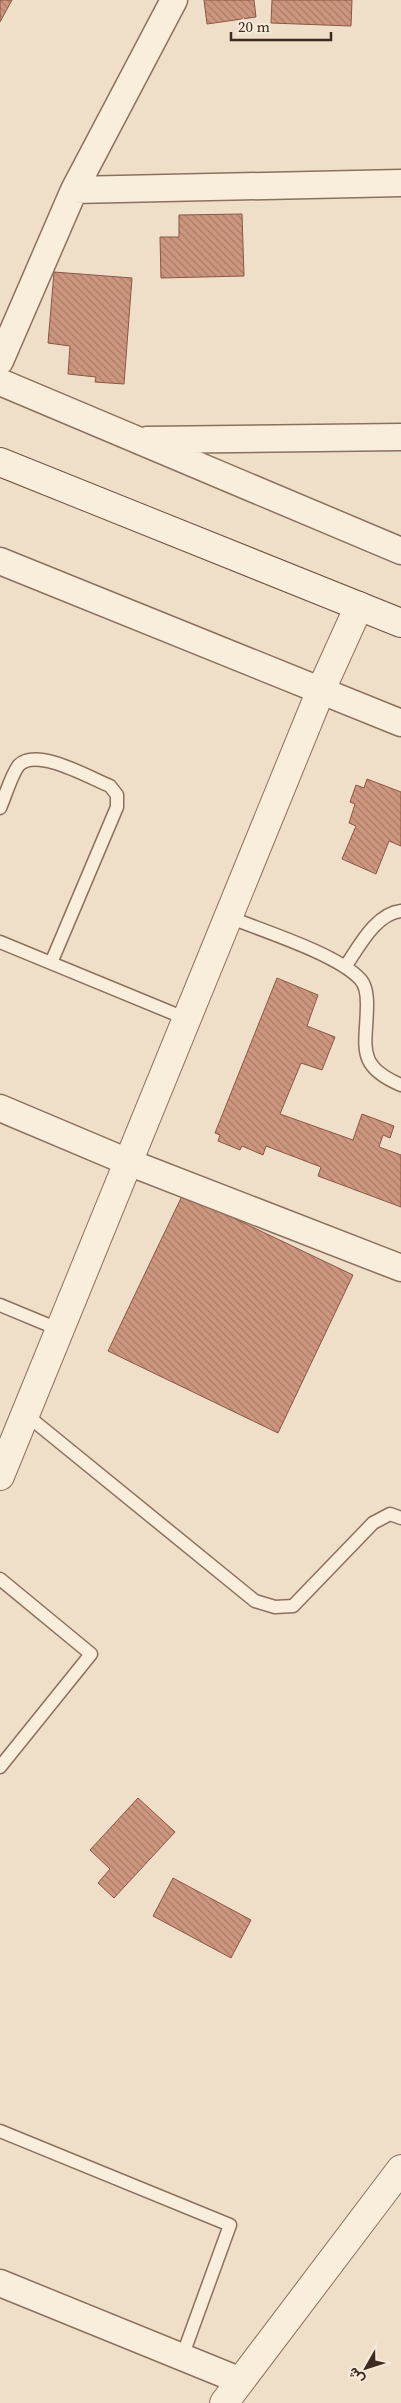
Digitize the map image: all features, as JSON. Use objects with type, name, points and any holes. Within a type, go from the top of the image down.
[{"type":"street","points":[[0,361],[74,190],[169,2]]},
{"type":"street","points":[[74,190],[401,184]]},
{"type":"street","points":[[0,382],[401,551]]},
{"type":"street","points":[[135,440],[401,438]]},
{"type":"street","points":[[0,462],[401,623]]},
{"type":"street","points":[[0,560],[401,723]]},
{"type":"street","points":[[0,1476],[24,1413],[229,918],[321,690],[359,606]]},
{"type":"street","points":[[0,1108],[128,1162],[401,1268]]},
{"type":"street","points":[[224,2403],[401,2169]]},
{"type":"street","points":[[0,2283],[241,2381]]},
{"type":"lane","points":[[0,808],[18,766],[30,758],[42,758],[110,786],[117,795],[117,807],[51,963]]},
{"type":"lane","points":[[345,967],[372,929],[390,912],[401,910]]},
{"type":"lane","points":[[229,918],[333,959],[362,980],[367,995],[365,1050],[370,1063],[382,1076],[401,1085]]},
{"type":"lane","points":[[0,942],[187,1019]]},
{"type":"lane","points":[[0,1305],[58,1330]]},
{"type":"lane","points":[[24,1413],[255,1601],[275,1607],[293,1606],[373,1523],[390,1514],[401,1518]]},
{"type":"lane","points":[[0,1579],[91,1654],[0,1767]]},
{"type":"lane","points":[[0,2131],[230,2225],[182,2357]]},
{"type":"building","points":[[0,0],[12,0],[0,22]]},
{"type":"building","points":[[204,0],[254,0],[256,17],[207,24]]},
{"type":"building","points":[[272,0],[352,0],[351,26],[271,23]]},
{"type":"building","points":[[242,214],[244,276],[161,278],[160,237],[179,237],[179,215]]},
{"type":"building","points":[[54,272],[132,278],[124,384],[95,382],[96,377],[68,374],[70,346],[48,343]]},
{"type":"building","points":[[367,779],[401,792],[401,846],[389,841],[376,874],[342,859],[356,826],[349,823],[355,804],[350,802],[356,785],[364,788]]},
{"type":"building","points":[[277,978],[318,995],[307,1026],[335,1037],[322,1070],[301,1063],[280,1114],[353,1140],[362,1114],[394,1126],[390,1138],[383,1135],[379,1147],[401,1155],[401,1207],[318,1176],[321,1167],[266,1146],[263,1155],[242,1146],[240,1150],[218,1141],[220,1135],[215,1133]]},
{"type":"building","points":[[183,1194],[353,1275],[278,1433],[108,1351]]},
{"type":"building","points":[[138,1798],[175,1832],[114,1898],[98,1883],[110,1869],[90,1850]]},
{"type":"building","points":[[173,1878],[251,1920],[231,1958],[153,1916]]}]
